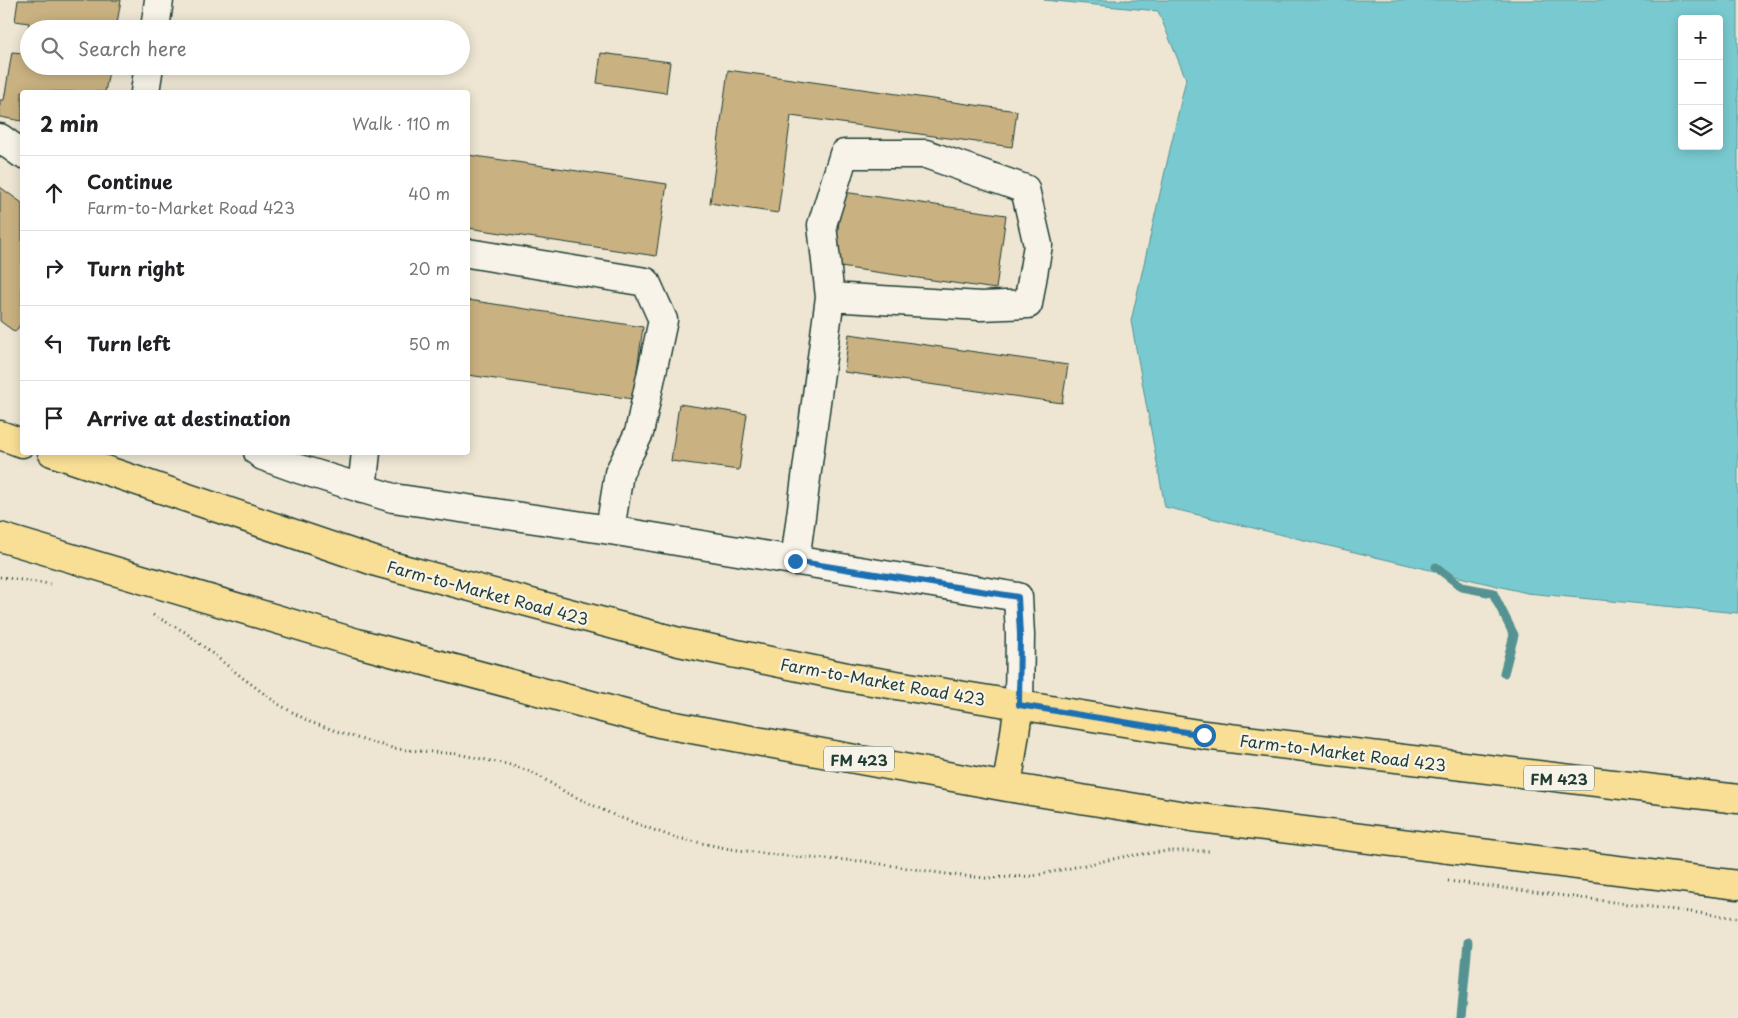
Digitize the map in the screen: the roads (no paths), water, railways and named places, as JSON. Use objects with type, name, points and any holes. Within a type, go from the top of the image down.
[{"type":"main road","points":[[0,435],[20,441]]},
{"type":"main road","name":"Farm-to-Market Road 423","points":[[61,455],[380,563],[679,642],[847,677],[1204,735],[1738,800]]},
{"type":"main road","name":"FM 423","points":[[0,537],[358,643],[660,723],[1007,787],[1192,817],[1738,885]]},
{"type":"main road","points":[[1007,787],[1019,705]]},
{"type":"lane","points":[[156,20],[159,0]]},
{"type":"lane","points":[[145,90],[148,75]]},
{"type":"lane","points":[[0,138],[20,153]]},
{"type":"lane","points":[[795,561],[830,297],[822,225],[844,154],[926,154],[1025,189],[1038,245],[1028,304],[981,306],[830,297]]},
{"type":"lane","points":[[470,253],[646,282],[663,320],[639,434],[619,473],[610,530]]},
{"type":"lane","points":[[262,455],[299,469],[393,498],[610,530],[1018,597],[1020,635],[1019,705]]},
{"type":"lane","points":[[362,488],[366,455]]},
{"type":"water","points":[[1044,0],[1738,0],[1738,613],[1527,593],[1165,507],[1131,321],[1186,79],[1158,11]]},
{"type":"waterway","points":[[1436,567],[1462,587],[1493,593],[1514,635],[1504,673]]},
{"type":"waterway","points":[[1461,1018],[1468,942]]}]
